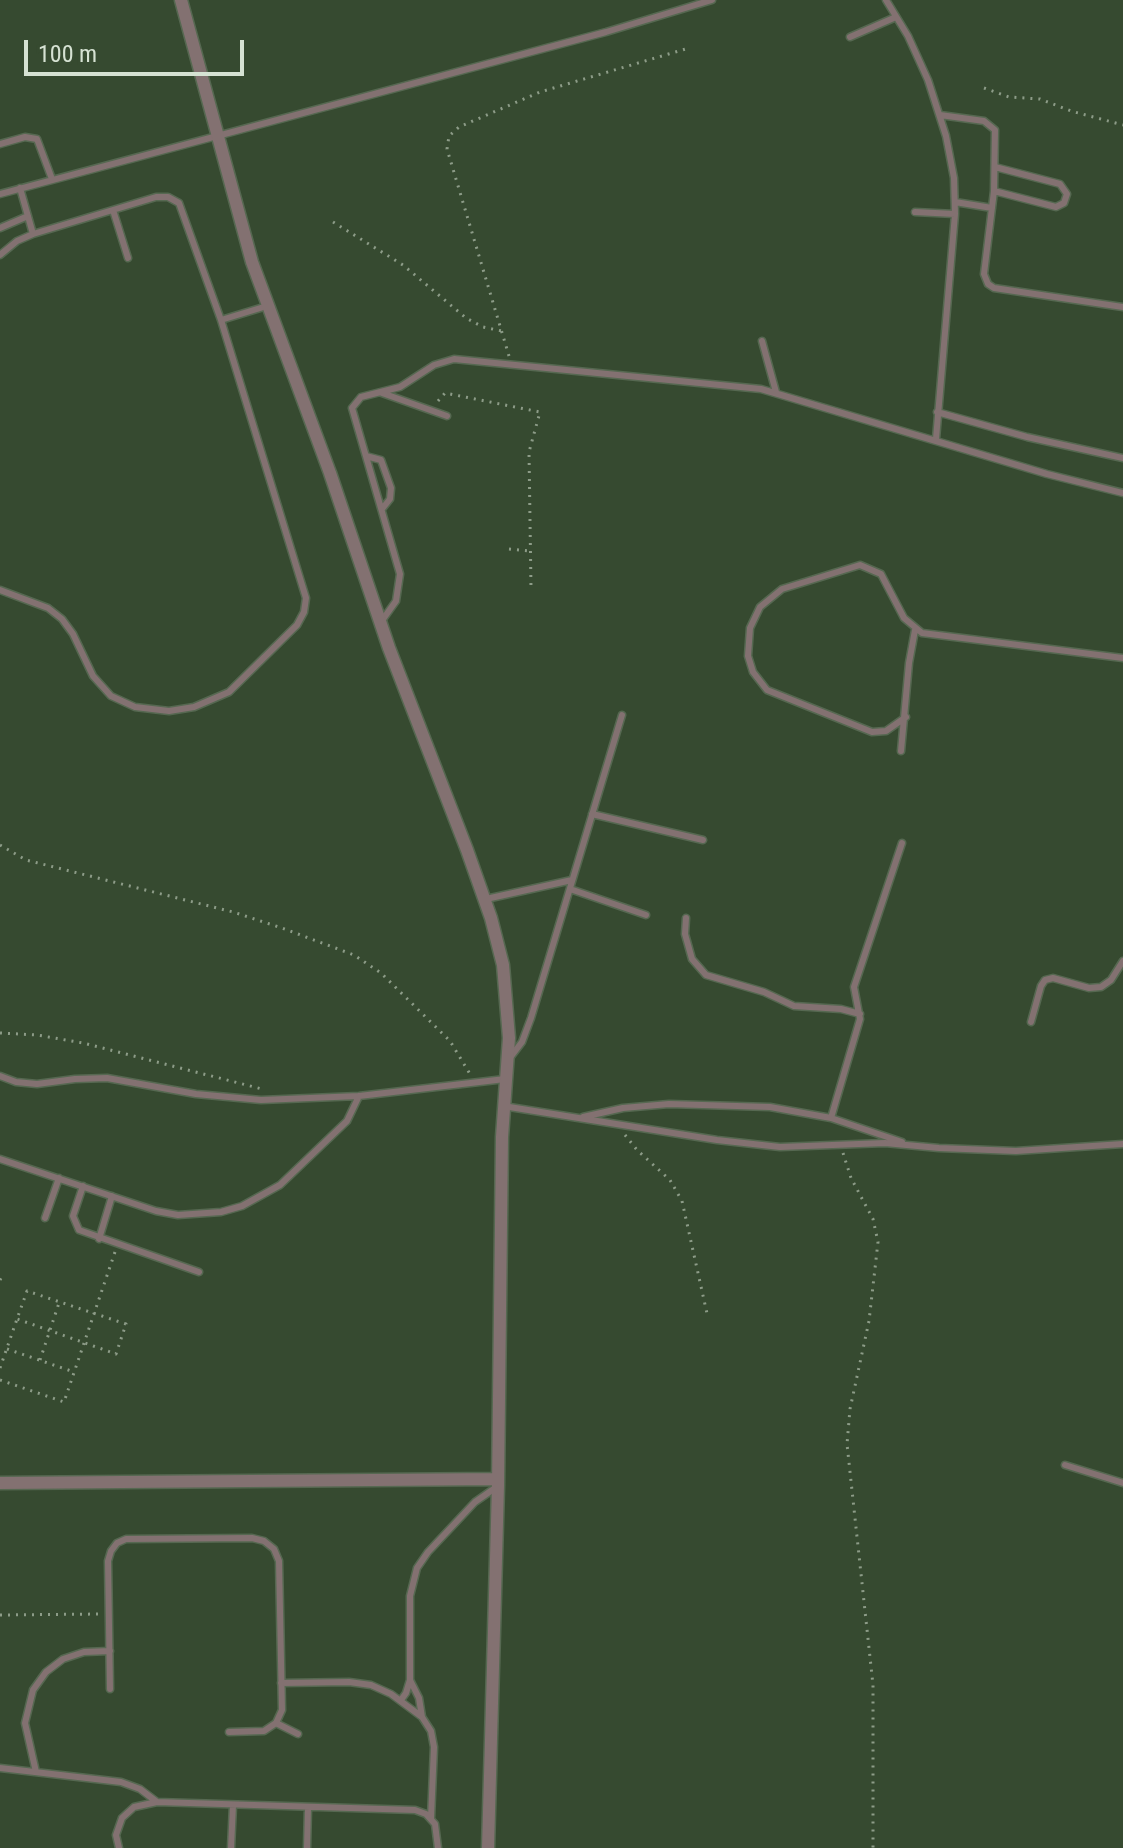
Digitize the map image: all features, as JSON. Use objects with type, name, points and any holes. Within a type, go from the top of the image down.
[{"type":"street","points":[[181,0],[239,220],[267,306],[484,900],[498,941],[506,988],[509,1038],[503,1106],[498,1483],[488,1848]]},
{"type":"street","points":[[0,1483],[498,1483]]},
{"type":"lane","points":[[0,194],[606,32],[712,0]]},
{"type":"lane","points":[[886,0],[919,58],[940,115],[952,167],[955,214],[936,439]]},
{"type":"lane","points":[[850,37],[896,17]]},
{"type":"lane","points":[[940,115],[991,124],[996,133],[994,191],[984,274],[988,284],[994,288],[1123,307]]},
{"type":"lane","points":[[0,144],[25,137],[37,139],[52,179]]},
{"type":"lane","points":[[994,191],[1056,207],[1064,203],[1067,194],[1060,184],[995,167]]},
{"type":"lane","points":[[20,188],[33,234]]},
{"type":"lane","points":[[0,255],[17,241],[33,234],[113,210],[162,196],[179,203],[221,320],[305,592],[304,612],[297,625],[247,676],[218,698],[182,710],[148,710],[122,702],[101,687],[73,634],[56,613],[0,590]]},
{"type":"lane","points":[[955,202],[992,208]]},
{"type":"lane","points":[[113,210],[128,258]]},
{"type":"lane","points":[[915,212],[955,214]]},
{"type":"lane","points":[[0,228],[28,216]]},
{"type":"lane","points":[[221,320],[267,306]]},
{"type":"lane","points":[[762,341],[776,392]]},
{"type":"lane","points":[[381,622],[396,601],[400,574],[352,408],[361,397],[400,387],[434,365],[454,359],[729,384],[776,392],[1047,474],[1123,493]]},
{"type":"lane","points":[[382,392],[447,416]]},
{"type":"lane","points":[[937,412],[1027,437],[1123,458]]},
{"type":"lane","points":[[366,456],[381,460],[391,488],[390,499],[382,509]]},
{"type":"lane","points":[[906,717],[893,728],[872,732],[767,690],[750,664],[748,639],[754,617],[773,594],[853,565],[868,566],[881,574],[904,618],[915,630],[930,635],[1123,658]]},
{"type":"lane","points":[[901,751],[915,630]]},
{"type":"lane","points":[[506,1062],[527,1030],[622,715]]},
{"type":"lane","points":[[592,814],[703,840]]},
{"type":"lane","points":[[831,1118],[860,1014],[854,987],[902,843]]},
{"type":"lane","points":[[484,900],[572,880]]},
{"type":"lane","points":[[570,889],[646,915]]},
{"type":"lane","points":[[686,918],[685,934],[692,959],[706,975],[764,992],[794,1006],[841,1009],[860,1014]]},
{"type":"lane","points":[[1031,1022],[1045,980],[1053,978],[1089,988],[1101,987],[1111,980],[1123,961]]},
{"type":"lane","points":[[0,1076],[16,1082],[37,1084],[107,1078],[228,1098],[292,1099],[359,1096],[505,1079]]},
{"type":"lane","points":[[0,1159],[156,1211],[178,1215],[211,1213],[242,1206],[280,1185],[347,1121],[359,1096]]},
{"type":"lane","points":[[578,1118],[623,1108],[685,1104],[770,1107],[831,1118],[909,1144]]},
{"type":"lane","points":[[503,1106],[748,1144],[808,1147],[909,1144],[1016,1151],[1123,1144]]},
{"type":"lane","points":[[45,1218],[59,1178]]},
{"type":"lane","points":[[83,1186],[73,1222],[79,1230],[199,1272]]},
{"type":"lane","points":[[99,1239],[112,1196]]},
{"type":"lane","points":[[1065,1465],[1123,1483]]},
{"type":"lane","points":[[401,1700],[410,1680],[410,1596],[417,1568],[475,1502],[498,1483]]},
{"type":"lane","points":[[110,1689],[109,1556],[114,1547],[122,1541],[252,1538],[264,1541],[274,1549],[279,1561],[282,1710],[276,1723],[264,1731],[229,1732]]},
{"type":"lane","points":[[36,1772],[25,1723],[33,1690],[46,1672],[63,1659],[84,1652],[110,1651]]},
{"type":"lane","points":[[410,1680],[419,1698],[422,1717]]},
{"type":"lane","points":[[281,1683],[360,1683],[381,1689],[422,1717],[431,1731],[434,1747],[431,1818]]},
{"type":"lane","points":[[276,1723],[298,1734]]},
{"type":"lane","points":[[0,1768],[121,1782],[140,1789],[157,1802]]},
{"type":"lane","points":[[119,1848],[116,1835],[122,1818],[134,1807],[157,1802],[409,1809],[421,1811],[431,1818],[437,1830],[438,1848]]},
{"type":"lane","points":[[231,1848],[233,1805]]},
{"type":"lane","points":[[307,1848],[308,1807]]},
{"type":"path","points":[[511,363],[447,149],[449,136],[459,127],[540,92],[689,48]]},
{"type":"path","points":[[984,88],[1009,97],[1040,99],[1123,125]]},
{"type":"path","points":[[333,222],[403,265],[466,318],[483,327],[502,331]]},
{"type":"path","points":[[430,409],[445,393],[540,412],[529,452],[531,588]]},
{"type":"path","points":[[509,549],[530,551]]},
{"type":"path","points":[[0,845],[26,860],[233,912],[354,955],[381,973],[450,1041],[464,1061],[472,1082]]},
{"type":"path","points":[[0,1033],[37,1035],[83,1043],[230,1079],[292,1099]]},
{"type":"path","points":[[619,1125],[637,1150],[662,1171],[677,1190],[686,1213],[708,1318]]},
{"type":"path","points":[[841,1146],[851,1178],[873,1219],[878,1242],[868,1331],[850,1409],[847,1444],[873,1685],[873,1848]]},
{"type":"path","points":[[0,1380],[64,1402],[118,1245]]},
{"type":"path","points":[[0,1368],[7,1349],[17,1319],[27,1291],[126,1324],[116,1354],[17,1319]]},
{"type":"path","points":[[40,1360],[60,1302]]},
{"type":"path","points":[[7,1349],[74,1372]]},
{"type":"path","points":[[0,1615],[109,1614]]}]
